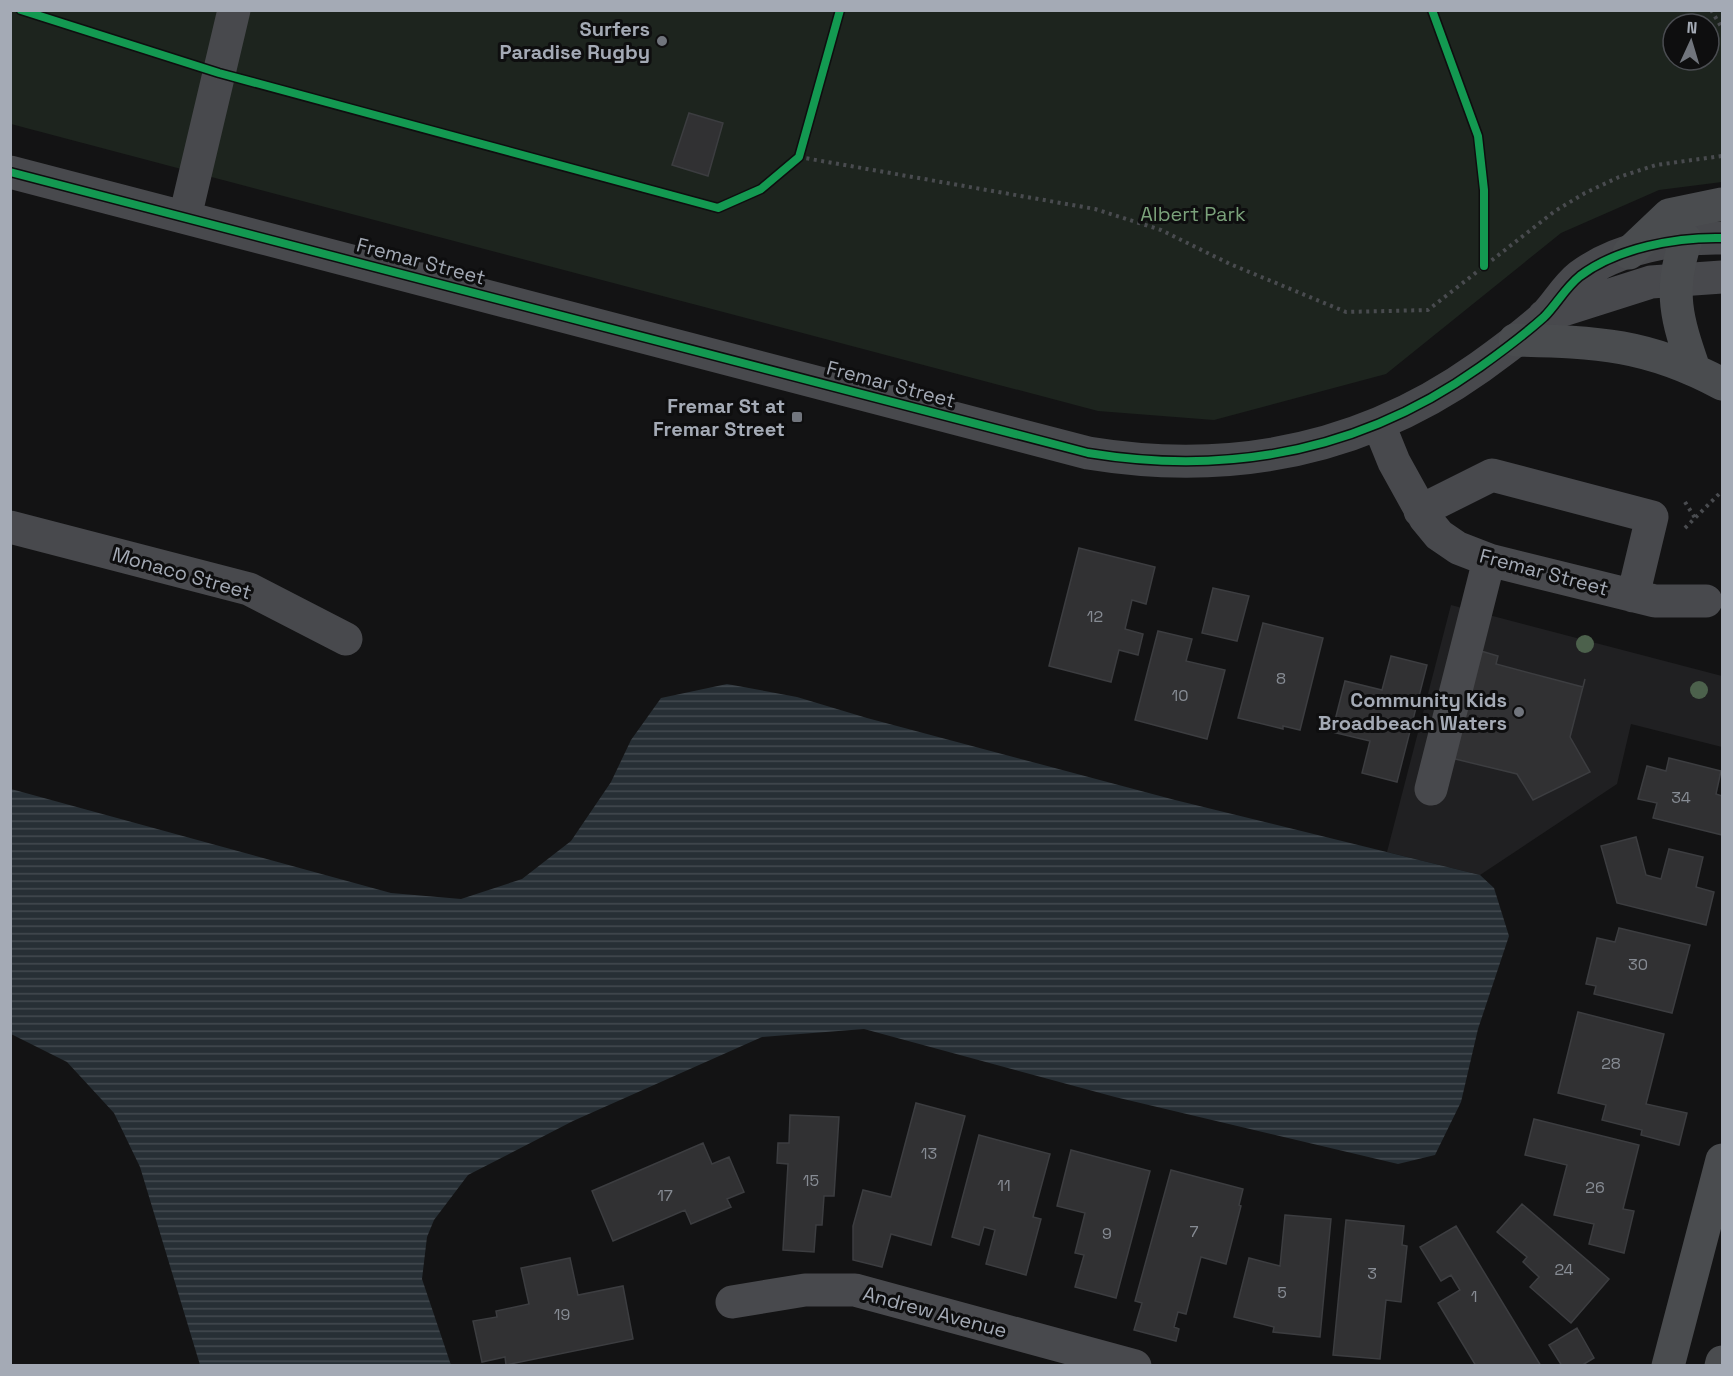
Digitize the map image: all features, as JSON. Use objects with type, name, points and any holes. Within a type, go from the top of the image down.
[{"type":"main road","points":[[1629,253],[1669,215],[1722,204]]},
{"type":"main road","points":[[1686,240],[1675,279],[1678,321],[1694,369]]},
{"type":"main road","points":[[1515,340],[1584,342],[1641,350],[1694,369],[1722,384]]},
{"type":"main road","points":[[1668,1365],[1722,1160]]},
{"type":"street","points":[[185,217],[234,10]]},
{"type":"street","name":"Fremar Street","points":[[10,172],[1088,453],[1160,462],[1236,460],[1309,447],[1379,425],[1447,389],[1515,340],[1544,316],[1581,275],[1606,261],[1629,253],[1686,240],[1722,238]]},
{"type":"street","name":"Fremar Street","points":[[1544,316],[1621,290],[1675,279],[1722,277]]},
{"type":"street","name":"Fremar Street","points":[[1379,425],[1394,462],[1420,511],[1439,535],[1458,548],[1490,560],[1655,601],[1706,601]]},
{"type":"street","points":[[1420,511],[1492,475],[1652,517],[1633,596]]},
{"type":"street","name":"Monaco Street","points":[[10,527],[249,589],[346,639]]},
{"type":"street","points":[[1431,789],[1490,560]]},
{"type":"street","name":"Andrew Avenue","points":[[732,1302],[806,1290],[855,1290],[1135,1365]]},
{"type":"path","points":[[1711,10],[1722,28]]},
{"type":"path","points":[[799,157],[1095,209],[1161,230],[1230,264],[1346,312],[1428,309],[1555,211],[1585,193],[1619,177],[1656,165],[1722,156]]},
{"type":"shaded area","points":[[1451,605],[1722,676],[1722,747],[1631,724],[1617,784],[1480,875],[1387,852]]},
{"type":"shaded area","points":[[727,684],[797,697],[867,718],[1175,800],[1480,875],[1494,888],[1509,936],[1478,1029],[1461,1102],[1435,1155],[1398,1164],[1115,1097],[864,1029],[762,1037],[573,1121],[468,1175],[434,1220],[427,1237],[422,1279],[451,1365],[200,1365],[140,1167],[114,1113],[67,1062],[11,1034],[11,789],[391,893],[461,899],[522,879],[571,841],[611,782],[631,740],[661,698]]},
{"type":"green space","name":"Albert Park","points":[[10,11],[1722,11],[1722,182],[1659,190],[1561,233],[1386,374],[1214,420],[1098,411],[11,124]]},
{"type":"building","points":[[689,113],[723,123],[708,176],[672,165]]},
{"type":"building","points":[[1079,548],[1155,567],[1146,604],[1132,600],[1125,629],[1143,634],[1138,655],[1119,650],[1111,682],[1049,666]]},
{"type":"building","points":[[1213,588],[1249,596],[1237,641],[1202,633]]},
{"type":"building","points":[[1263,623],[1323,638],[1300,730],[1283,726],[1283,729],[1238,718]]},
{"type":"building","points":[[1158,631],[1192,639],[1186,661],[1225,670],[1207,739],[1135,720]]},
{"type":"building","name":"Community Kids Broadbeach Waters","points":[[1481,651],[1498,656],[1496,664],[1583,687],[1570,737],[1590,772],[1533,800],[1517,774],[1451,758]]},
{"type":"building","points":[[1391,656],[1427,665],[1397,782],[1362,773],[1370,741],[1332,732],[1345,681],[1382,690]]},
{"type":"building","points":[[1669,758],[1721,771],[1716,794],[1722,796],[1722,835],[1653,818],[1657,803],[1638,799],[1647,766],[1666,771]]},
{"type":"building","points":[[1636,837],[1646,875],[1661,879],[1669,849],[1703,857],[1696,887],[1714,892],[1706,925],[1617,903],[1601,846]]},
{"type":"building","points":[[1619,928],[1690,945],[1672,1013],[1594,994],[1596,986],[1586,984],[1597,938],[1615,942]]},
{"type":"building","points":[[1578,1012],[1664,1034],[1646,1104],[1687,1113],[1679,1145],[1641,1135],[1642,1130],[1602,1120],[1606,1105],[1558,1093]]},
{"type":"building","points":[[916,1103],[965,1116],[931,1245],[891,1234],[882,1267],[853,1260],[853,1226],[863,1190],[891,1197]]},
{"type":"building","points":[[790,1115],[839,1117],[834,1196],[824,1196],[822,1225],[816,1225],[814,1252],[783,1250],[788,1164],[777,1163],[778,1143],[789,1143]]},
{"type":"building","points":[[1534,1119],[1639,1145],[1623,1209],[1634,1211],[1624,1253],[1589,1244],[1594,1224],[1554,1215],[1567,1165],[1525,1155]]},
{"type":"building","points":[[979,1135],[1050,1154],[1033,1217],[1041,1219],[1026,1275],[986,1264],[995,1230],[984,1227],[979,1245],[952,1237]]},
{"type":"building","points":[[703,1143],[712,1164],[729,1157],[744,1192],[727,1199],[731,1207],[691,1224],[685,1210],[613,1241],[592,1191]]},
{"type":"building","points":[[1071,1150],[1150,1171],[1116,1298],[1075,1287],[1084,1255],[1075,1253],[1085,1213],[1057,1206]]},
{"type":"building","points":[[1171,1170],[1243,1189],[1239,1205],[1241,1206],[1226,1264],[1201,1257],[1186,1314],[1178,1312],[1174,1327],[1179,1329],[1176,1341],[1134,1330],[1142,1303],[1135,1301]]},
{"type":"building","points":[[1522,1204],[1609,1279],[1571,1323],[1530,1287],[1539,1277],[1523,1262],[1527,1257],[1497,1232]]},
{"type":"building","points":[[1285,1215],[1331,1219],[1320,1337],[1273,1332],[1274,1327],[1234,1317],[1249,1258],[1280,1266]]},
{"type":"building","points":[[1346,1220],[1404,1226],[1402,1245],[1407,1246],[1401,1302],[1386,1300],[1380,1359],[1333,1355]]},
{"type":"building","points":[[1456,1226],[1541,1366],[1476,1366],[1438,1303],[1460,1290],[1451,1275],[1441,1281],[1420,1247]]},
{"type":"building","points":[[570,1258],[578,1295],[623,1286],[633,1339],[506,1365],[505,1357],[482,1362],[473,1321],[497,1317],[496,1311],[529,1304],[521,1268]]},
{"type":"building","points":[[1577,1328],[1594,1358],[1581,1366],[1562,1366],[1549,1345]]},
{"type":"cycle path","points":[[21,10],[219,73],[718,208],[761,189],[799,157],[840,10]]},
{"type":"cycle path","points":[[1432,10],[1478,136],[1484,190],[1484,266]]},
{"type":"cycle path","points":[[10,172],[1088,453],[1140,459],[1192,461],[1243,458],[1293,450],[1341,437],[1389,419],[1435,396],[1480,367],[1544,317],[1565,291],[1580,276],[1595,266],[1629,251],[1648,246],[1667,242],[1722,238]]},
{"type":"place","name":"Surfers Paradise Rugby","points":[[662,41]]},
{"type":"place","name":"Fremar St at Fremar Street","points":[[797,417]]},
{"type":"place","name":"Community Kids Broadbeach Waters","points":[[1519,712]]}]
